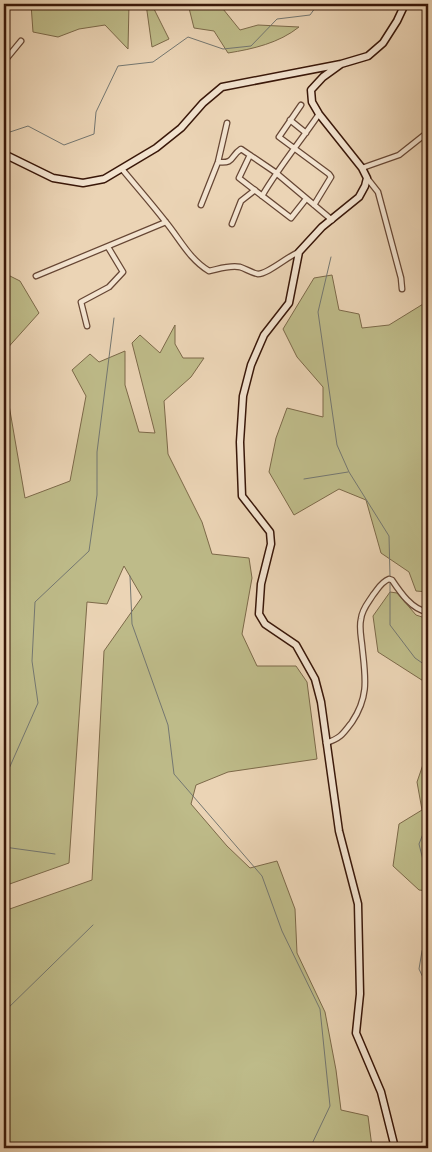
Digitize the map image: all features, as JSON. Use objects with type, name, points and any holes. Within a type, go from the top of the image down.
[{"type":"street","points":[[4,154],[54,178],[68,182],[94,182],[104,179],[156,148],[181,128],[203,103],[222,86],[341,64],[368,56],[383,43],[405,4]]},
{"type":"street","points":[[4,66],[7,58],[21,41]]},
{"type":"street","points":[[341,64],[323,77],[310,90],[312,102],[378,192],[401,278],[402,289]]},
{"type":"street","points":[[301,105],[279,137],[329,174],[331,178],[314,205]]},
{"type":"street","points":[[262,196],[275,172],[295,150],[319,114]]},
{"type":"street","points":[[290,120],[306,133]]},
{"type":"street","points":[[201,205],[218,162],[227,123]]},
{"type":"street","points":[[362,168],[399,155],[428,132]]},
{"type":"street","points":[[218,162],[230,162],[240,149],[275,172],[332,220]]},
{"type":"street","points":[[250,155],[239,178],[291,218],[306,199]]},
{"type":"street","points":[[122,169],[166,222],[188,254],[201,267],[209,271],[239,267],[259,274],[267,271],[290,255],[299,252]]},
{"type":"street","points":[[367,178],[359,197],[306,242],[299,252],[289,304],[264,335],[250,365],[243,396],[240,442],[242,496],[270,532],[271,544],[260,584],[259,614],[265,624],[296,645],[316,679],[321,702],[339,831],[358,904],[360,994],[356,1033],[381,1092],[395,1148]]},
{"type":"street","points":[[232,224],[241,201],[255,190]]},
{"type":"street","points":[[36,276],[108,248],[166,222]]},
{"type":"street","points":[[88,326],[81,302],[109,287],[123,272],[108,248]]},
{"type":"street","points":[[326,743],[338,739],[360,710],[366,688],[360,630],[361,619],[364,609],[383,582],[392,580],[408,601],[423,611],[428,612]]},
{"type":"shaded area","points":[[31,4],[129,4],[128,49],[105,25],[79,29],[58,37],[33,32]]},
{"type":"shaded area","points":[[146,4],[154,4],[153,7],[169,39],[152,47]]},
{"type":"shaded area","points":[[188,4],[219,4],[240,30],[258,25],[299,27],[283,37],[265,44],[247,50],[228,53],[214,31],[194,28]]},
{"type":"shaded area","points":[[4,273],[20,281],[39,313],[4,352]]},
{"type":"shaded area","points":[[332,275],[339,310],[359,314],[362,328],[389,325],[428,301],[428,592],[416,591],[409,572],[381,553],[366,500],[339,489],[294,515],[269,472],[276,438],[287,408],[323,417],[323,387],[297,357],[283,329],[314,278]]},
{"type":"shaded area","points":[[175,325],[175,344],[183,358],[204,358],[191,377],[164,401],[168,454],[202,522],[212,554],[249,558],[252,578],[242,634],[257,666],[296,666],[307,682],[317,759],[228,772],[196,785],[191,804],[227,846],[250,868],[277,861],[295,909],[297,953],[325,1012],[336,1070],[341,1110],[368,1116],[372,1147],[4,1148],[4,911],[92,880],[104,651],[142,597],[124,566],[107,604],[87,602],[69,863],[4,886],[4,376],[25,498],[70,481],[86,396],[72,370],[90,354],[99,362],[125,351],[125,385],[139,432],[155,433],[132,343],[140,335],[160,353]]},
{"type":"shaded area","points":[[390,592],[397,593],[416,615],[428,619],[428,684],[378,652],[373,616]]},
{"type":"shaded area","points":[[428,750],[428,891],[419,890],[393,866],[399,824],[422,810],[417,782]]},
{"type":"waterway","points":[[4,134],[28,126],[64,145],[94,134],[96,112],[118,66],[153,62],[188,37],[223,49],[251,46],[277,19],[310,15],[318,4]]},
{"type":"waterway","points":[[331,257],[318,312],[337,445],[349,472],[389,536],[390,576]]},
{"type":"waterway","points":[[4,780],[38,703],[32,661],[35,602],[89,551],[97,495],[97,452],[114,318]]},
{"type":"waterway","points":[[304,479],[348,472]]},
{"type":"waterway","points":[[130,576],[132,624],[168,725],[174,774],[262,876],[282,931],[320,1009],[330,1106],[310,1148]]},
{"type":"waterway","points":[[390,580],[390,625],[415,658],[428,667]]},
{"type":"waterway","points":[[428,821],[419,844],[428,880]]},
{"type":"waterway","points":[[4,847],[55,854]]},
{"type":"waterway","points":[[4,1012],[93,925]]},
{"type":"waterway","points":[[428,935],[422,951],[419,969],[428,988]]}]
